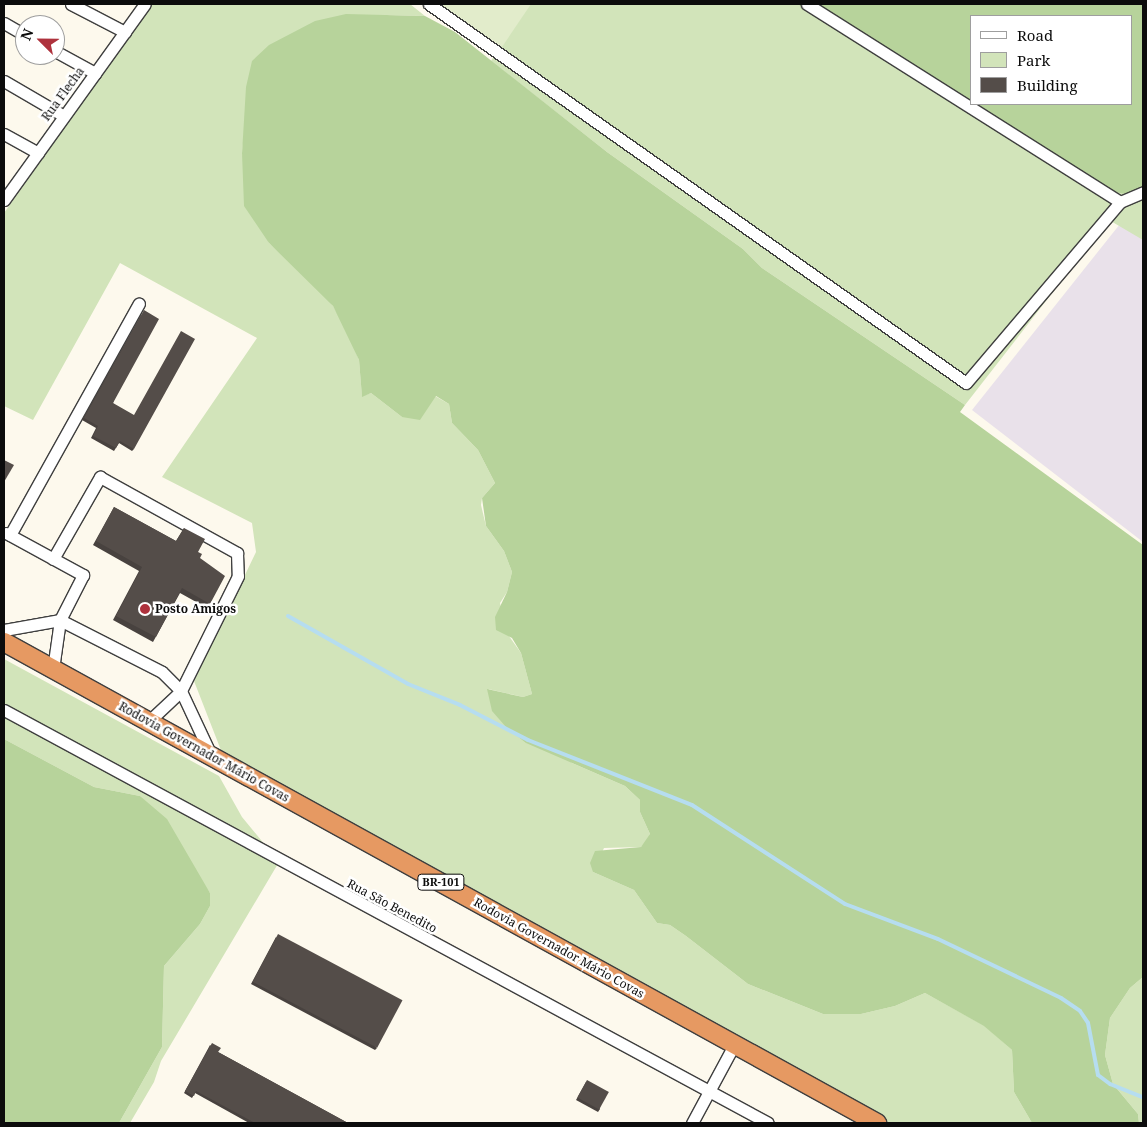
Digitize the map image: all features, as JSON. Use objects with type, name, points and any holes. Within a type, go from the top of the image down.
[{"type":"highway","name":"Rodovia Governador Mário Covas","points":[[4,642],[877,1123]]},
{"type":"street","points":[[71,4],[125,32]]},
{"type":"street","name":"Rua Flecha","points":[[6,192],[38,153],[145,4]]},
{"type":"street","points":[[429,4],[966,383],[1120,202],[1143,192]]},
{"type":"street","points":[[807,4],[1120,202]]},
{"type":"street","points":[[4,23],[15,29]]},
{"type":"street","points":[[65,56],[95,73]]},
{"type":"street","points":[[4,81],[64,116]]},
{"type":"street","points":[[4,134],[38,153]]},
{"type":"street","points":[[53,669],[60,620],[83,576],[7,533],[140,304]]},
{"type":"street","points":[[53,559],[100,477],[237,553],[238,576],[181,691],[149,722]]},
{"type":"street","points":[[4,630],[60,620],[162,672],[181,691],[212,757]]},
{"type":"street","name":"Rua São Benedito","points":[[4,710],[436,946],[710,1090],[768,1123]]},
{"type":"street","points":[[692,1123],[734,1045]]},
{"type":"shaded area","points":[[1120,224],[1143,239],[1143,542],[972,410]]},
{"type":"green space","points":[[152,4],[410,4],[425,16],[389,15],[245,124],[242,153],[269,243],[319,289],[333,306],[349,335],[359,360],[362,396],[371,393],[402,417],[435,396],[449,404],[452,423],[478,450],[495,483],[482,498],[481,505],[486,526],[504,551],[512,572],[507,592],[500,603],[506,632],[521,653],[532,694],[523,697],[488,689],[572,763],[625,786],[640,800],[640,812],[650,834],[648,841],[641,847],[604,848],[593,872],[634,890],[657,923],[670,925],[748,984],[823,1014],[861,1014],[895,1006],[925,993],[985,1026],[1012,1050],[1014,1092],[1032,1123],[890,1123],[224,758],[194,681],[256,552],[252,523],[162,477],[257,338],[120,263],[33,420],[4,406],[4,213]]},
{"type":"green space","points":[[438,4],[531,4],[502,47]]},
{"type":"green space","points":[[525,4],[797,4],[1044,161],[1143,191],[1143,240],[1109,220],[965,405],[762,268],[743,249],[607,152],[491,61]]},
{"type":"green space","points":[[797,4],[1143,4],[1143,191],[1126,194],[1092,188]]},
{"type":"green space","points":[[346,14],[425,16],[455,32],[607,152],[743,249],[762,268],[965,405],[960,412],[1143,545],[1143,977],[1130,988],[1110,1018],[1105,1055],[1113,1084],[1138,1114],[1139,1123],[1032,1123],[1014,1092],[1012,1050],[984,1026],[925,993],[895,1006],[861,1014],[823,1014],[748,984],[670,925],[657,923],[634,890],[593,872],[590,863],[595,851],[641,847],[650,834],[640,812],[640,800],[625,786],[526,743],[506,727],[492,711],[487,689],[523,697],[532,694],[521,653],[512,638],[496,630],[495,617],[507,592],[512,572],[504,551],[486,526],[482,498],[495,483],[478,450],[452,423],[449,404],[436,396],[420,420],[402,417],[371,393],[362,397],[359,360],[333,306],[269,243],[244,206],[242,153],[246,87],[252,61],[269,45],[315,21]]},
{"type":"green space","points":[[4,659],[219,776],[242,817],[279,862],[161,1061],[154,1082],[130,1123],[119,1123],[162,1047],[164,966],[200,924],[210,906],[210,893],[140,796],[94,787],[4,739]]},
{"type":"green space","points":[[4,739],[94,787],[140,796],[167,819],[210,893],[210,906],[200,924],[164,966],[162,1047],[119,1123],[4,1123]]},
{"type":"green space","points":[[1143,977],[1143,1123],[1139,1123],[1138,1114],[1113,1084],[1105,1055],[1110,1018],[1130,988]]},
{"type":"building","points":[[144,310],[159,319],[113,403],[134,415],[181,331],[195,339],[134,449],[120,441],[116,448],[93,436],[98,426],[84,418]]},
{"type":"building","points":[[4,460],[14,465],[4,482]]},
{"type":"building","points":[[114,507],[176,541],[184,528],[205,539],[198,552],[202,554],[200,558],[225,576],[210,604],[182,588],[156,637],[116,616],[142,567],[96,541]]},
{"type":"building","points":[[278,934],[402,1000],[377,1048],[253,982]]},
{"type":"building","points":[[212,1043],[221,1048],[218,1052],[348,1123],[255,1123],[196,1091],[194,1096],[185,1091]]},
{"type":"building","points":[[587,1080],[609,1092],[599,1110],[577,1097]]},
{"type":"waterway","points":[[288,616],[408,684],[460,705],[528,740],[692,805],[845,904],[938,939],[1061,998],[1080,1011],[1088,1023],[1098,1075],[1110,1084],[1143,1097]]},
{"type":"place","name":"Posto Amigos","points":[[145,609]]}]
